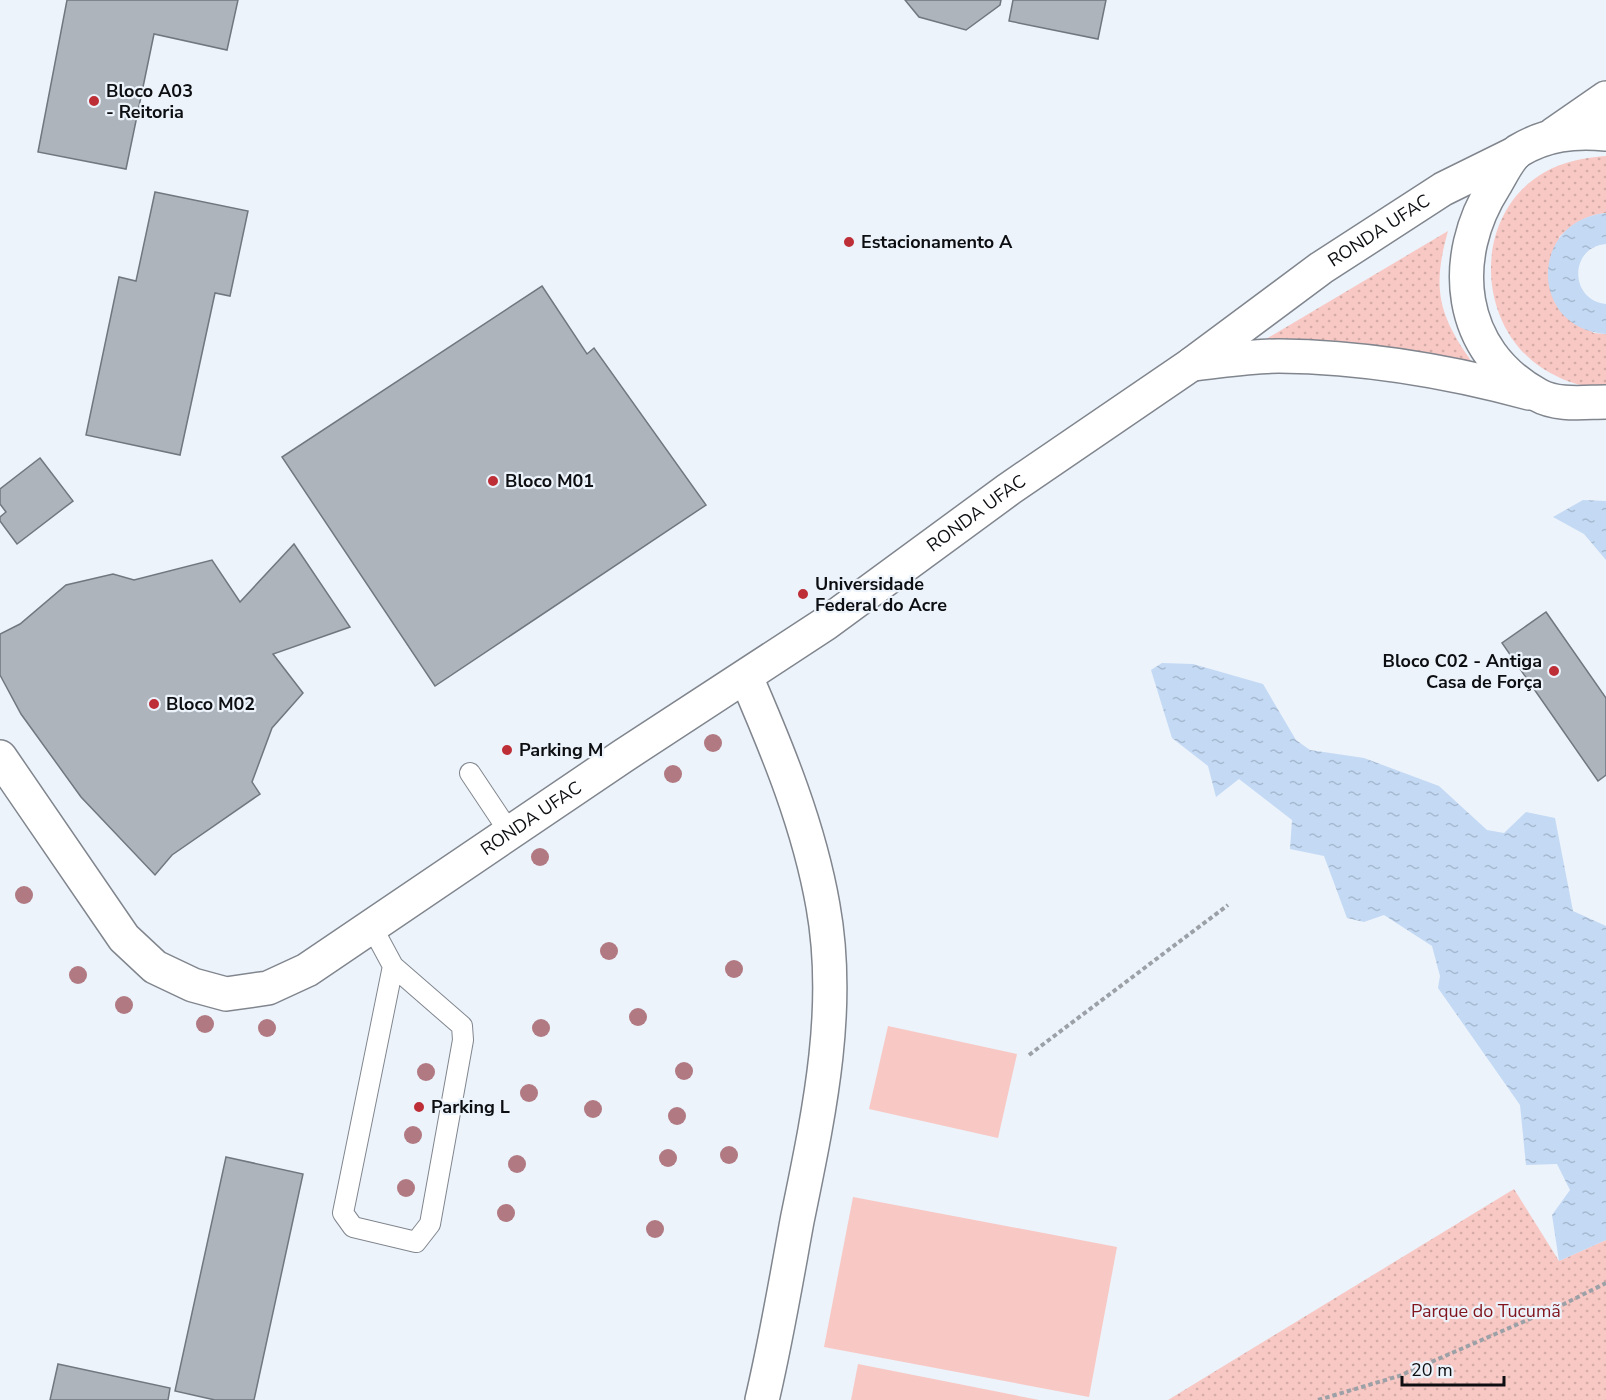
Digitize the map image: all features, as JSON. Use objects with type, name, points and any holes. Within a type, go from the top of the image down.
[{"type":"street","points":[[1554,134],[1606,98]]},
{"type":"street","points":[[1554,134],[1606,134]]},
{"type":"street","name":"RONDA UFAC","points":[[0,757],[124,938],[155,967],[193,985],[226,994],[268,988],[307,970],[623,756],[825,624],[1009,489],[1192,364],[1321,268],[1443,189],[1554,134]]},
{"type":"street","points":[[1516,153],[1473,226],[1465,265],[1469,305],[1483,341],[1507,373],[1547,399],[1606,402]]},
{"type":"street","name":"RONDA UFAC","points":[[1192,364],[1278,356],[1385,364],[1492,383],[1606,417]]},
{"type":"street","points":[[746,677],[802,819],[823,906],[831,979],[827,1056],[762,1400]]},
{"type":"lane","points":[[470,774],[510,833]]},
{"type":"lane","points":[[372,927],[393,966],[462,1026],[464,1040],[430,1224],[416,1242],[352,1227],[343,1213],[393,966]]},
{"type":"path","points":[[1029,1055],[1228,904]]},
{"type":"path","points":[[1317,1400],[1399,1376],[1564,1304],[1606,1283]]},
{"type":"green space","points":[[1606,156],[1606,213],[1581,220],[1559,237],[1593,333],[1606,334],[1606,387],[1597,387],[1573,383],[1557,376],[1542,368],[1520,349],[1504,325],[1494,297],[1491,269],[1494,240],[1504,214],[1521,190],[1545,172],[1559,165]]},
{"type":"green space","points":[[1448,231],[1440,269],[1441,300],[1452,329],[1472,362],[1307,340],[1266,339]]},
{"type":"green space","points":[[888,1026],[1017,1054],[998,1138],[869,1109]]},
{"type":"green space","name":"Parque do Tucumã","points":[[1514,1189],[1559,1261],[1606,1240],[1606,1400],[1168,1400]]},
{"type":"green space","points":[[853,1197],[1117,1247],[1089,1397],[824,1347]]},
{"type":"green space","points":[[858,1364],[1039,1400],[851,1400]]},
{"type":"water","points":[[1606,213],[1606,244],[1594,247],[1585,254],[1578,274],[1585,293],[1594,300],[1606,304],[1606,334],[1581,328],[1563,314],[1552,296],[1548,275],[1551,253],[1562,235],[1580,220]]},
{"type":"water","points":[[1583,500],[1606,501],[1606,560],[1584,534],[1553,517]]},
{"type":"water","points":[[1162,663],[1193,664],[1263,684],[1296,740],[1310,750],[1364,758],[1439,786],[1487,830],[1504,833],[1526,812],[1555,818],[1573,911],[1606,926],[1606,1240],[1559,1261],[1552,1215],[1570,1190],[1557,1164],[1526,1165],[1520,1105],[1438,988],[1440,976],[1432,946],[1384,915],[1364,922],[1347,918],[1324,856],[1290,849],[1292,820],[1239,779],[1216,797],[1208,766],[1172,738],[1151,670]]},
{"type":"building","name":"Bloco A03 - Reitoria","points":[[67,0],[238,0],[227,50],[154,34],[126,169],[38,152]]},
{"type":"building","points":[[905,0],[1001,0],[1000,5],[966,30],[919,17]]},
{"type":"building","points":[[1013,0],[1106,0],[1098,39],[1009,21]]},
{"type":"building","points":[[155,192],[248,211],[230,296],[215,293],[180,455],[86,435],[119,277],[136,281]]},
{"type":"building","name":"Bloco M01","points":[[542,286],[587,354],[594,348],[706,505],[435,686],[282,457]]},
{"type":"building","points":[[40,458],[73,501],[17,544],[0,521],[0,517],[6,512],[0,504],[0,489]]},
{"type":"building","name":"Bloco M02","points":[[294,544],[350,627],[273,654],[303,693],[272,728],[252,782],[260,794],[172,855],[155,875],[81,797],[21,714],[0,675],[0,634],[20,624],[66,585],[113,574],[134,580],[212,560],[240,602]]},
{"type":"building","name":"Bloco C02 - Antiga Casa de Força","points":[[1546,612],[1606,698],[1606,775],[1598,781],[1502,643]]},
{"type":"building","points":[[226,1157],[303,1174],[254,1400],[215,1400],[175,1391]]},
{"type":"building","points":[[58,1364],[170,1388],[168,1400],[50,1400]]},
{"type":"place","name":"Bloco A03 - Reitoria","points":[[94,101]]},
{"type":"place","name":"Estacionamento A","points":[[849,242]]},
{"type":"place","name":"Bloco M01","points":[[493,481]]},
{"type":"place","name":"Universidade Federal do Acre","points":[[803,594]]},
{"type":"place","name":"Bloco C02 - Antiga Casa de Força","points":[[1554,671]]},
{"type":"place","name":"Bloco M02","points":[[154,704]]},
{"type":"place","name":"Parking M","points":[[507,750]]},
{"type":"place","name":"Parking L","points":[[419,1107]]}]
